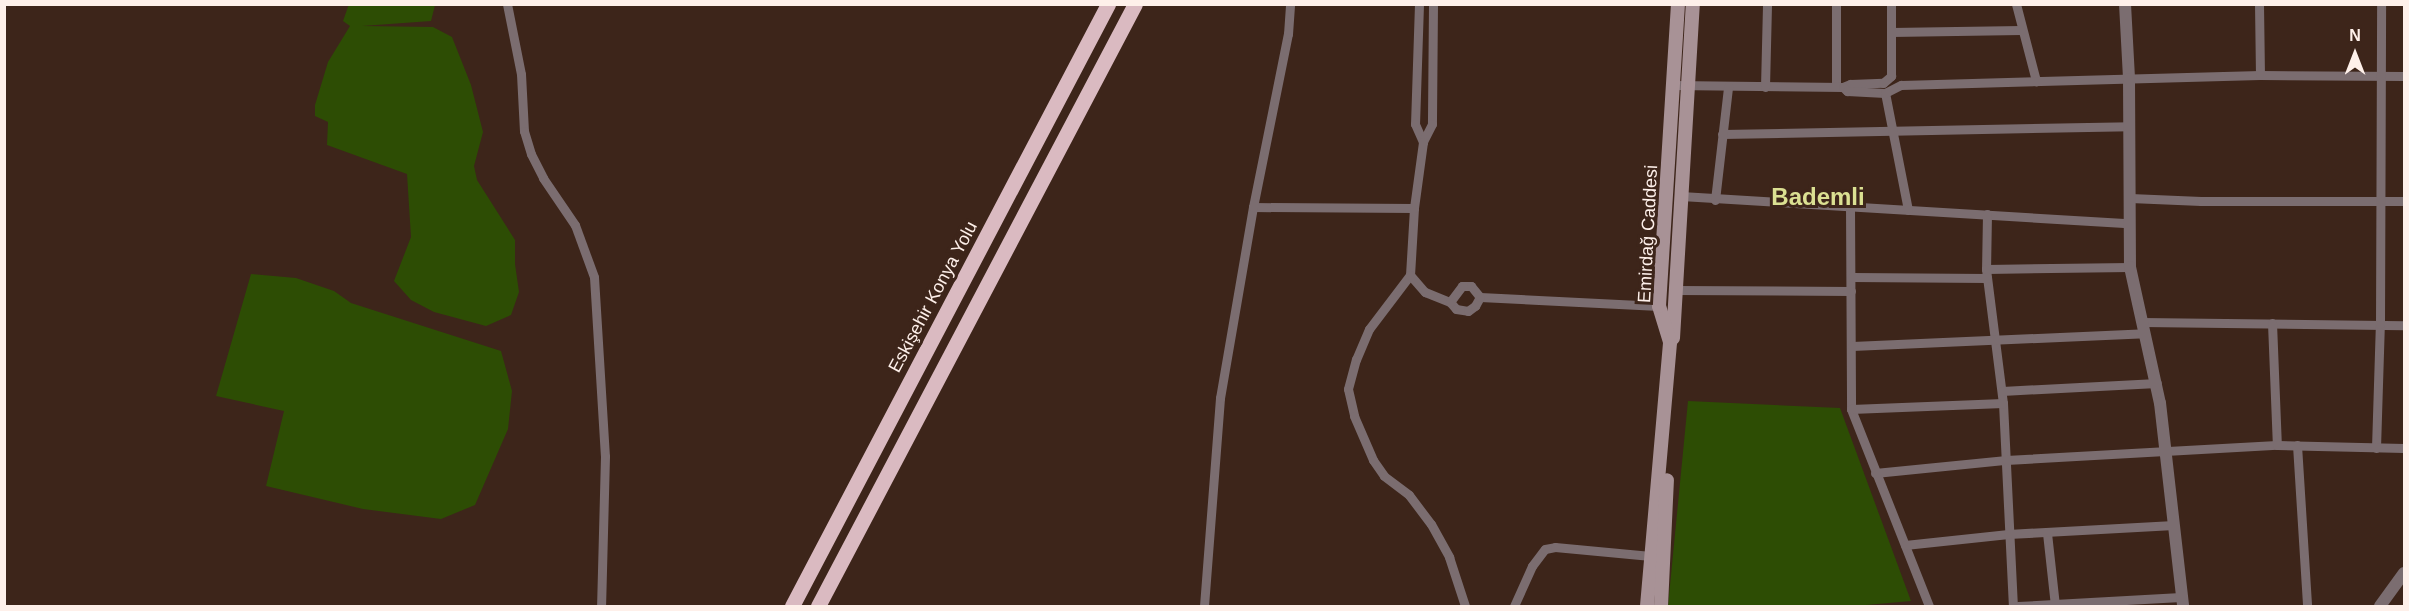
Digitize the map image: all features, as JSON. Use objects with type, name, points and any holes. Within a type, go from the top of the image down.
[{"type":"highway","name":"Eskişehir Konya Yolu","points":[[792,606],[1108,4]]},
{"type":"highway","points":[[818,606],[1135,4]]},
{"type":"main road","name":"Emirdağ Caddesi","points":[[1647,606],[1670,342],[1659,306],[1678,4]]},
{"type":"main road","name":"Emirdağ Caddesi","points":[[1662,606],[1675,290],[1693,4]]},
{"type":"street","points":[[507,4],[521,74],[524,131],[531,154],[543,178],[575,225],[594,277],[605,456],[601,606]]},
{"type":"street","points":[[1204,606],[1220,398],[1253,207],[1288,34],[1290,4]]},
{"type":"street","points":[[1419,4],[1415,124],[1423,142]]},
{"type":"street","points":[[1433,4],[1432,124],[1423,142],[1414,207],[1410,275],[1369,329],[1356,359],[1348,388],[1354,416],[1373,460],[1384,476],[1413,500],[1431,524],[1449,557],[1465,606]]},
{"type":"street","points":[[1765,87],[1767,4]]},
{"type":"street","points":[[1836,4],[1840,86]]},
{"type":"street","points":[[1673,84],[1765,87],[1883,83],[1891,76],[1891,4]]},
{"type":"street","points":[[2016,4],[2036,81]]},
{"type":"street","points":[[2018,606],[2182,602],[2167,453],[2157,383],[2130,267],[2128,223],[2130,126],[2125,4]]},
{"type":"street","points":[[2259,4],[2260,75]]},
{"type":"street","points":[[2376,448],[2380,324],[2381,4]]},
{"type":"street","points":[[1891,32],[2021,30]]},
{"type":"street","points":[[1840,86],[1847,91],[1885,93],[1901,84],[2260,75],[2404,76]]},
{"type":"street","points":[[1715,200],[1728,87]]},
{"type":"street","points":[[1885,93],[1908,210]]},
{"type":"street","points":[[1722,134],[2130,126]]},
{"type":"street","points":[[1681,196],[1715,200],[2128,223]]},
{"type":"street","points":[[2130,198],[2201,201],[2404,201]]},
{"type":"street","points":[[1850,206],[1851,410],[1929,606]]},
{"type":"street","points":[[1253,207],[1414,207]]},
{"type":"street","points":[[1987,214],[1986,274],[2003,403],[2013,606]]},
{"type":"street","points":[[1852,277],[1986,274],[2130,267]]},
{"type":"street","points":[[1410,275],[1425,292],[1450,302],[1456,309],[1468,311],[1475,306],[1480,297]]},
{"type":"street","points":[[1450,302],[1461,286],[1471,286],[1480,297],[1659,306]]},
{"type":"street","points":[[1675,290],[1851,291]]},
{"type":"street","points":[[2272,323],[2277,445]]},
{"type":"street","points":[[1852,346],[1994,340],[2144,327],[2272,323],[2404,325]]},
{"type":"street","points":[[2002,391],[2157,383]]},
{"type":"street","points":[[1851,410],[2003,403]]},
{"type":"street","points":[[1875,473],[2007,460],[2167,453],[2277,445],[2404,448]]},
{"type":"street","points":[[2296,445],[2307,606]]},
{"type":"street","points":[[1905,545],[2008,534],[2174,525]]},
{"type":"street","points":[[2047,533],[2055,605]]},
{"type":"street","points":[[1515,606],[1532,566],[1545,549],[1555,547],[1651,556]]},
{"type":"street","points":[[2380,606],[2399,585],[2404,573]]},
{"type":"green space","points":[[349,4],[435,5],[431,21],[362,26],[433,27],[452,37],[471,85],[483,132],[474,166],[477,180],[515,240],[515,264],[519,292],[511,315],[486,326],[434,312],[411,300],[394,281],[411,237],[407,174],[327,145],[328,122],[315,116],[315,105],[328,62],[350,26],[343,21]]},
{"type":"green space","points":[[251,274],[296,278],[334,291],[351,303],[501,351],[512,391],[508,429],[475,505],[441,519],[363,509],[266,486],[284,411],[216,396]]},
{"type":"green space","points":[[1688,401],[1840,408],[1911,601],[1855,606],[1668,606]]},
{"type":"district","name":"Bademli","points":[[1818,197]]}]
